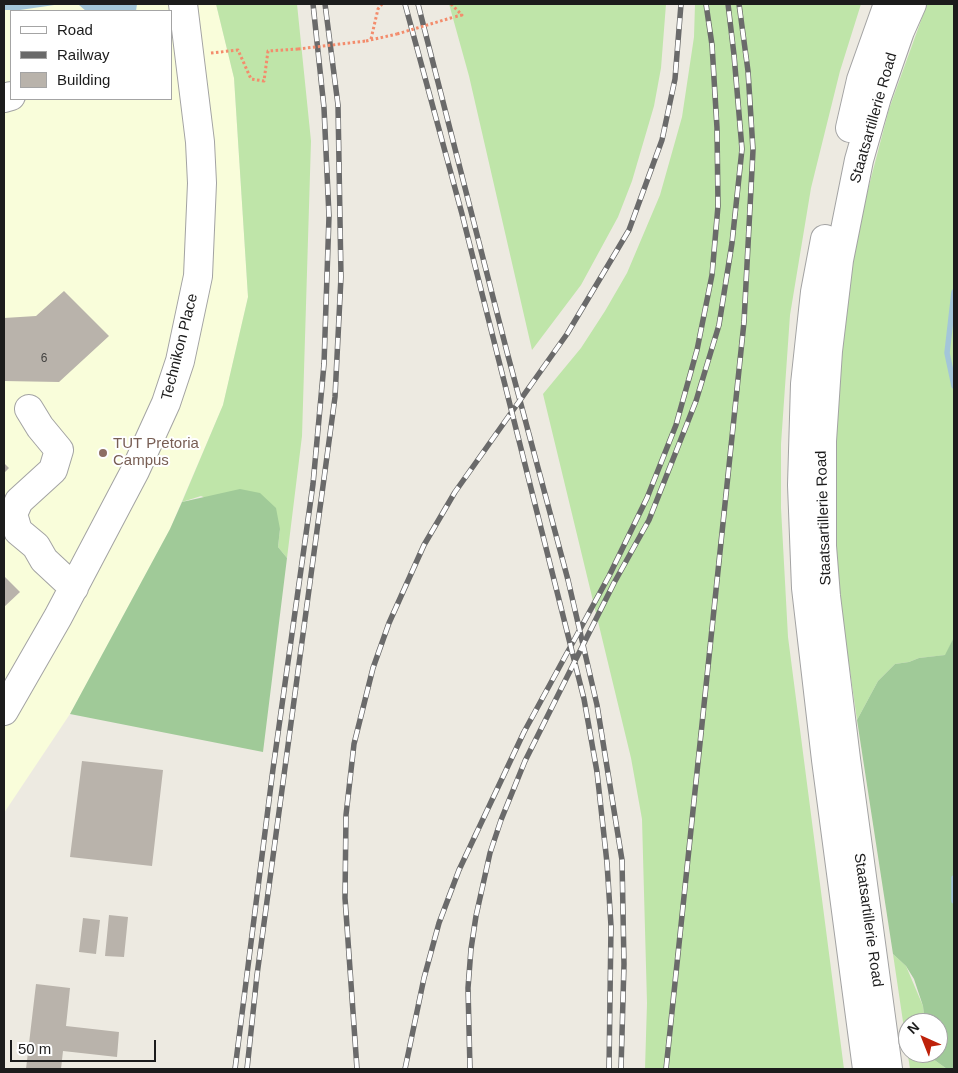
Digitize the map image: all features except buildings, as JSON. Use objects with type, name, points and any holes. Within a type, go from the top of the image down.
[{"type":"street","name":"Technikon Place","points":[[4,711],[77,582],[135,471],[166,404],[191,315],[201,240],[202,183],[184,74],[183,4]]},
{"type":"street","name":"Staatsartillerie Road","points":[[866,1069],[806,588],[802,485],[805,384],[815,292],[832,201],[861,80],[888,4]]},
{"type":"street","name":"Staatsartillerie Road","points":[[888,1069],[826,596],[822,546],[822,442],[828,352],[837,278],[858,160],[877,97],[900,31],[912,4]]},
{"type":"street","points":[[29,408],[40,427],[59,450],[53,470],[19,501],[13,514],[18,531],[36,546],[44,560],[77,582]]},
{"type":"path","points":[[371,40],[378,9],[382,4]]},
{"type":"path","points":[[184,74],[238,50],[251,79],[264,81],[268,51],[298,50],[366,41],[397,34],[462,15],[451,4]]},
{"type":"shaded area","name":"TUT Pretoria Campus","points":[[4,4],[216,4],[234,78],[248,297],[223,405],[170,529],[70,714],[4,813]]},
{"type":"green space","points":[[216,4],[297,4],[311,141],[302,436],[287,558],[278,547],[280,529],[201,496],[182,502],[223,405],[248,297],[234,78]]},
{"type":"green space","points":[[449,4],[666,4],[661,68],[654,106],[632,181],[618,217],[581,285],[532,350],[469,76]]},
{"type":"green space","points":[[695,4],[861,4],[840,71],[811,188],[790,315],[781,444],[781,508],[788,637],[844,1069],[645,1069],[647,1003],[642,819],[631,758],[543,394],[581,348],[605,311],[627,273],[660,195],[682,117],[694,37]]},
{"type":"green space","points":[[927,4],[954,4],[954,637],[946,655],[919,658],[895,664],[878,681],[857,720],[842,615],[837,559],[834,502],[836,389],[849,276],[860,220],[889,109]]},
{"type":"green space","points":[[240,489],[260,493],[276,508],[280,529],[278,547],[287,558],[263,752],[70,714],[170,529],[182,502]]},
{"type":"green space","points":[[954,637],[954,1069],[947,1069],[939,1063],[948,1063],[948,1013],[924,1013],[914,979],[906,966],[893,954],[857,720],[878,681],[895,664],[919,658],[945,655]]},
{"type":"green space","points":[[893,954],[906,966],[923,1006],[924,1013],[902,1013]]},
{"type":"green space","points":[[909,1063],[939,1063],[947,1069],[910,1069]]},
{"type":"water","points":[[4,4],[61,4],[20,10],[4,10]]},
{"type":"water","points":[[65,4],[137,4],[136,10],[85,10],[79,5]]},
{"type":"waterway","points":[[954,292],[947,353],[954,386]]},
{"type":"waterway","points":[[954,878],[954,901]]},
{"type":"railway","points":[[235,1069],[273,769],[313,484],[324,364],[329,216],[324,108],[313,4]]},
{"type":"railway","points":[[247,1069],[257,975],[335,397],[341,277],[338,105],[325,4]]},
{"type":"railway","points":[[405,4],[462,214],[584,699],[597,772],[607,863],[611,926],[609,1069]]},
{"type":"railway","points":[[418,4],[507,352],[568,580],[597,705],[622,860],[624,964],[621,1069]]},
{"type":"railway","points":[[357,1069],[345,898],[346,815],[354,744],[373,668],[389,623],[424,545],[455,492],[567,334],[629,230],[662,140],[675,79],[681,4]]},
{"type":"railway","points":[[405,1069],[424,978],[439,923],[459,870],[524,732],[609,576],[647,498],[676,425],[697,350],[712,275],[718,206],[717,128],[712,45],[706,4]]},
{"type":"railway","points":[[470,1069],[468,988],[471,949],[476,916],[490,853],[501,820],[525,761],[614,583],[649,520],[696,401],[719,325],[732,243],[742,149],[728,4]]},
{"type":"railway","points":[[666,1069],[744,322],[753,150],[748,71],[739,4]]},
{"type":"place","name":"TUT Pretoria Campus","points":[[103,453]]}]
